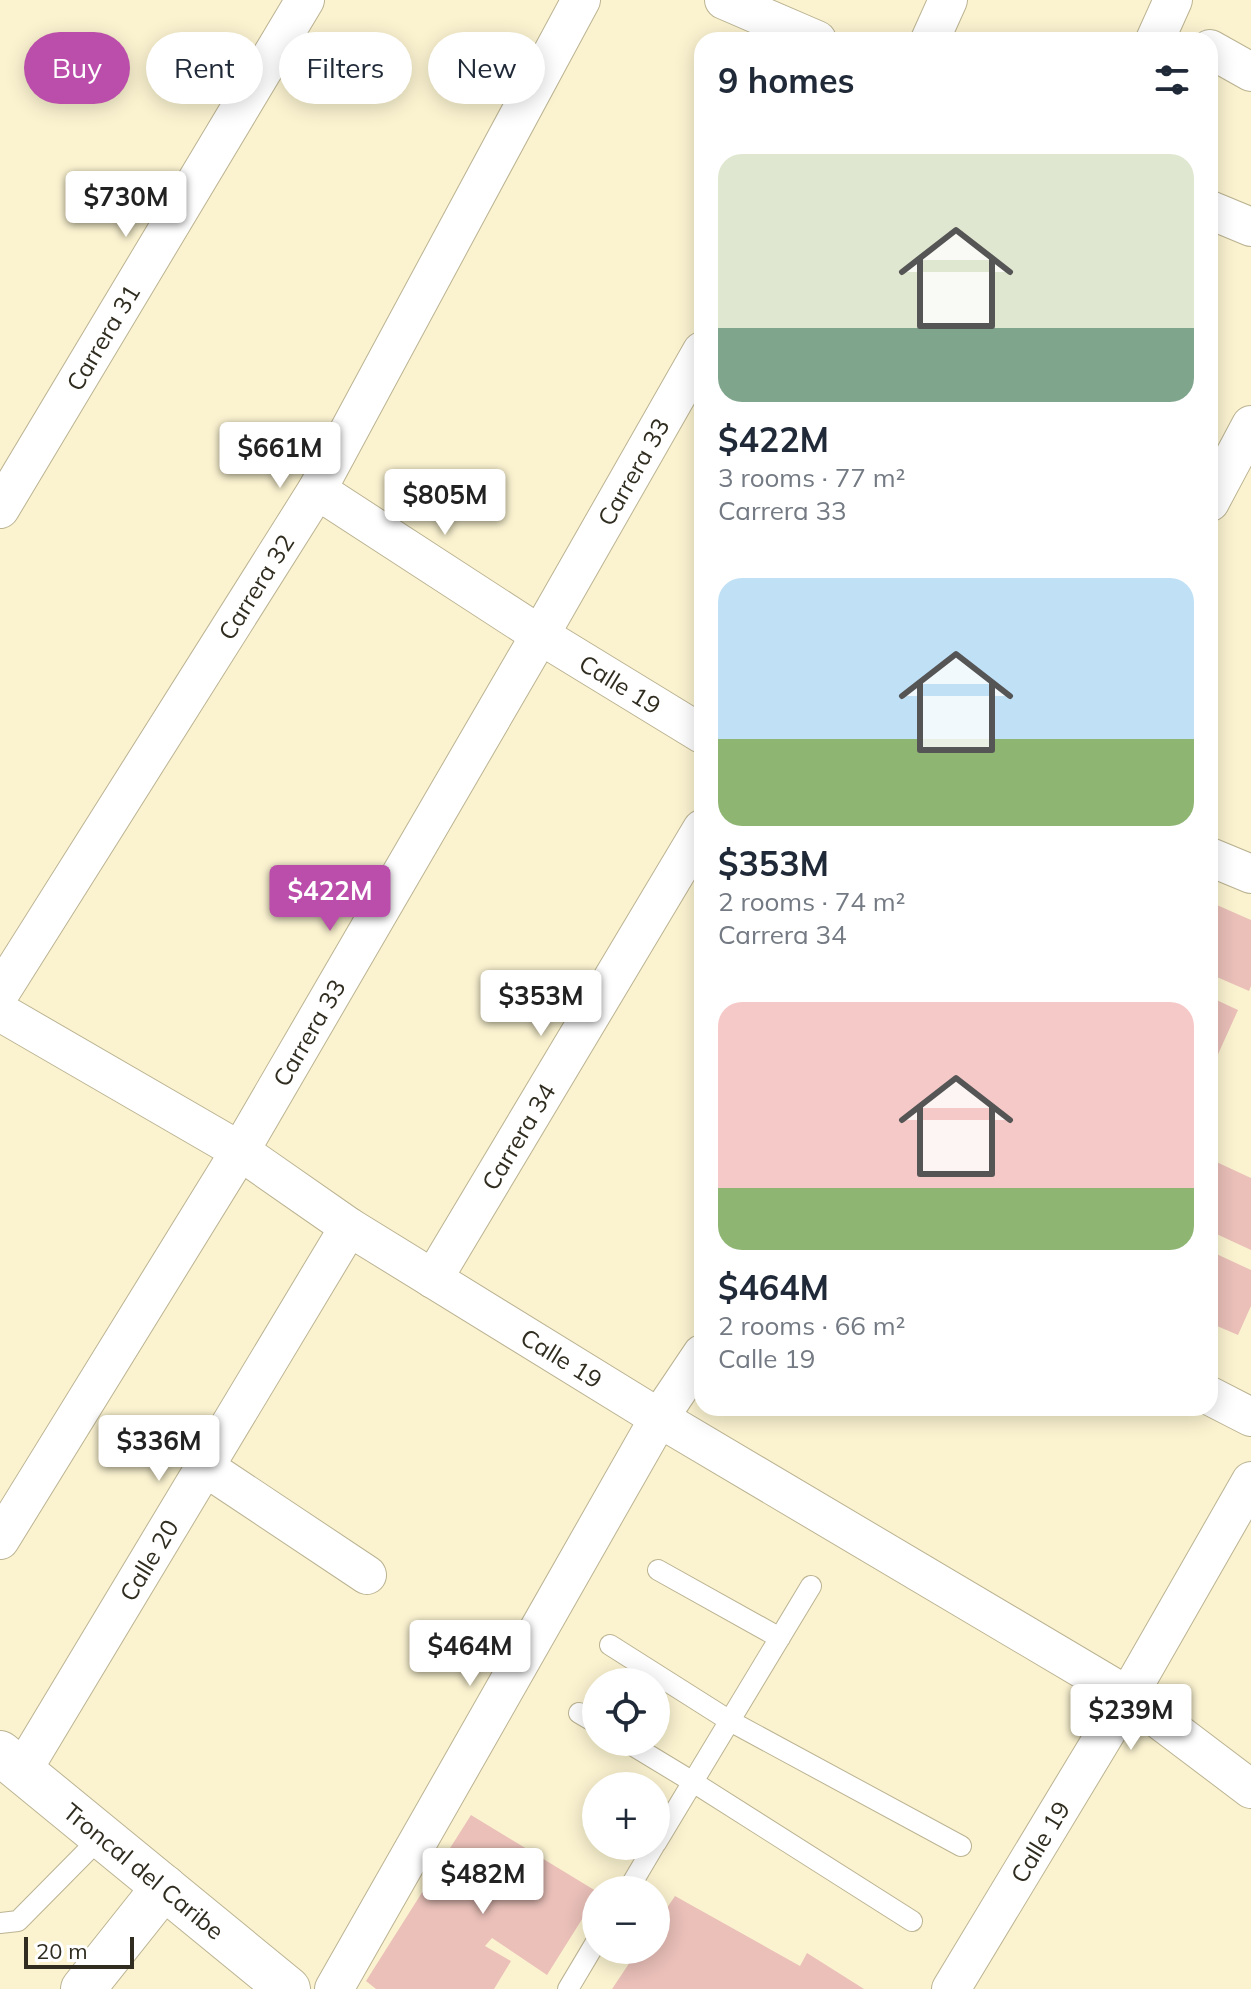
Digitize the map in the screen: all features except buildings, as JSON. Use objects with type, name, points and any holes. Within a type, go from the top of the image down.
[{"type":"main road","name":"Troncal del Caribe","points":[[11,1762],[288,1989]]},
{"type":"main road","points":[[83,1989],[164,1887]]},
{"type":"street","name":"Carrera 31","points":[[0,509],[305,0]]},
{"type":"street","name":"Carrera 32","points":[[0,993],[317,490],[581,0]]},
{"type":"street","points":[[724,0],[798,32]]},
{"type":"street","points":[[934,32],[948,0]]},
{"type":"street","points":[[1218,53],[1251,72]]},
{"type":"street","points":[[1218,213],[1251,227]]},
{"type":"street","name":"Carrera 33","points":[[0,1540],[240,1151],[694,365]]},
{"type":"street","points":[[1218,487],[1251,425]]},
{"type":"street","name":"Calle 19","points":[[317,490],[540,635],[694,729]]},
{"type":"street","name":"Carrera 34","points":[[433,1279],[694,842]]},
{"type":"street","points":[[1218,860],[1251,874]]},
{"type":"street","name":"Calle 19","points":[[0,1012],[240,1151],[349,1227],[659,1418],[1128,1696],[1251,1789]]},
{"type":"street","name":"Calle 20","points":[[11,1762],[205,1467],[349,1227]]},
{"type":"street","points":[[334,1989],[659,1418],[694,1366]]},
{"type":"street","points":[[1218,1400],[1251,1417]]},
{"type":"street","points":[[205,1467],[367,1575]]},
{"type":"street","name":"Calle 19","points":[[951,1989],[1128,1696],[1251,1481]]},
{"type":"lane","points":[[658,1570],[780,1638]]},
{"type":"lane","points":[[670,1820],[811,1586]]},
{"type":"lane","points":[[610,1645],[730,1721],[961,1846]]},
{"type":"lane","points":[[650,1756],[912,1921]]},
{"type":"lane","points":[[0,1923],[18,1921],[102,1836]]},
{"type":"lane","points":[[568,1989],[583,1964]]}]
